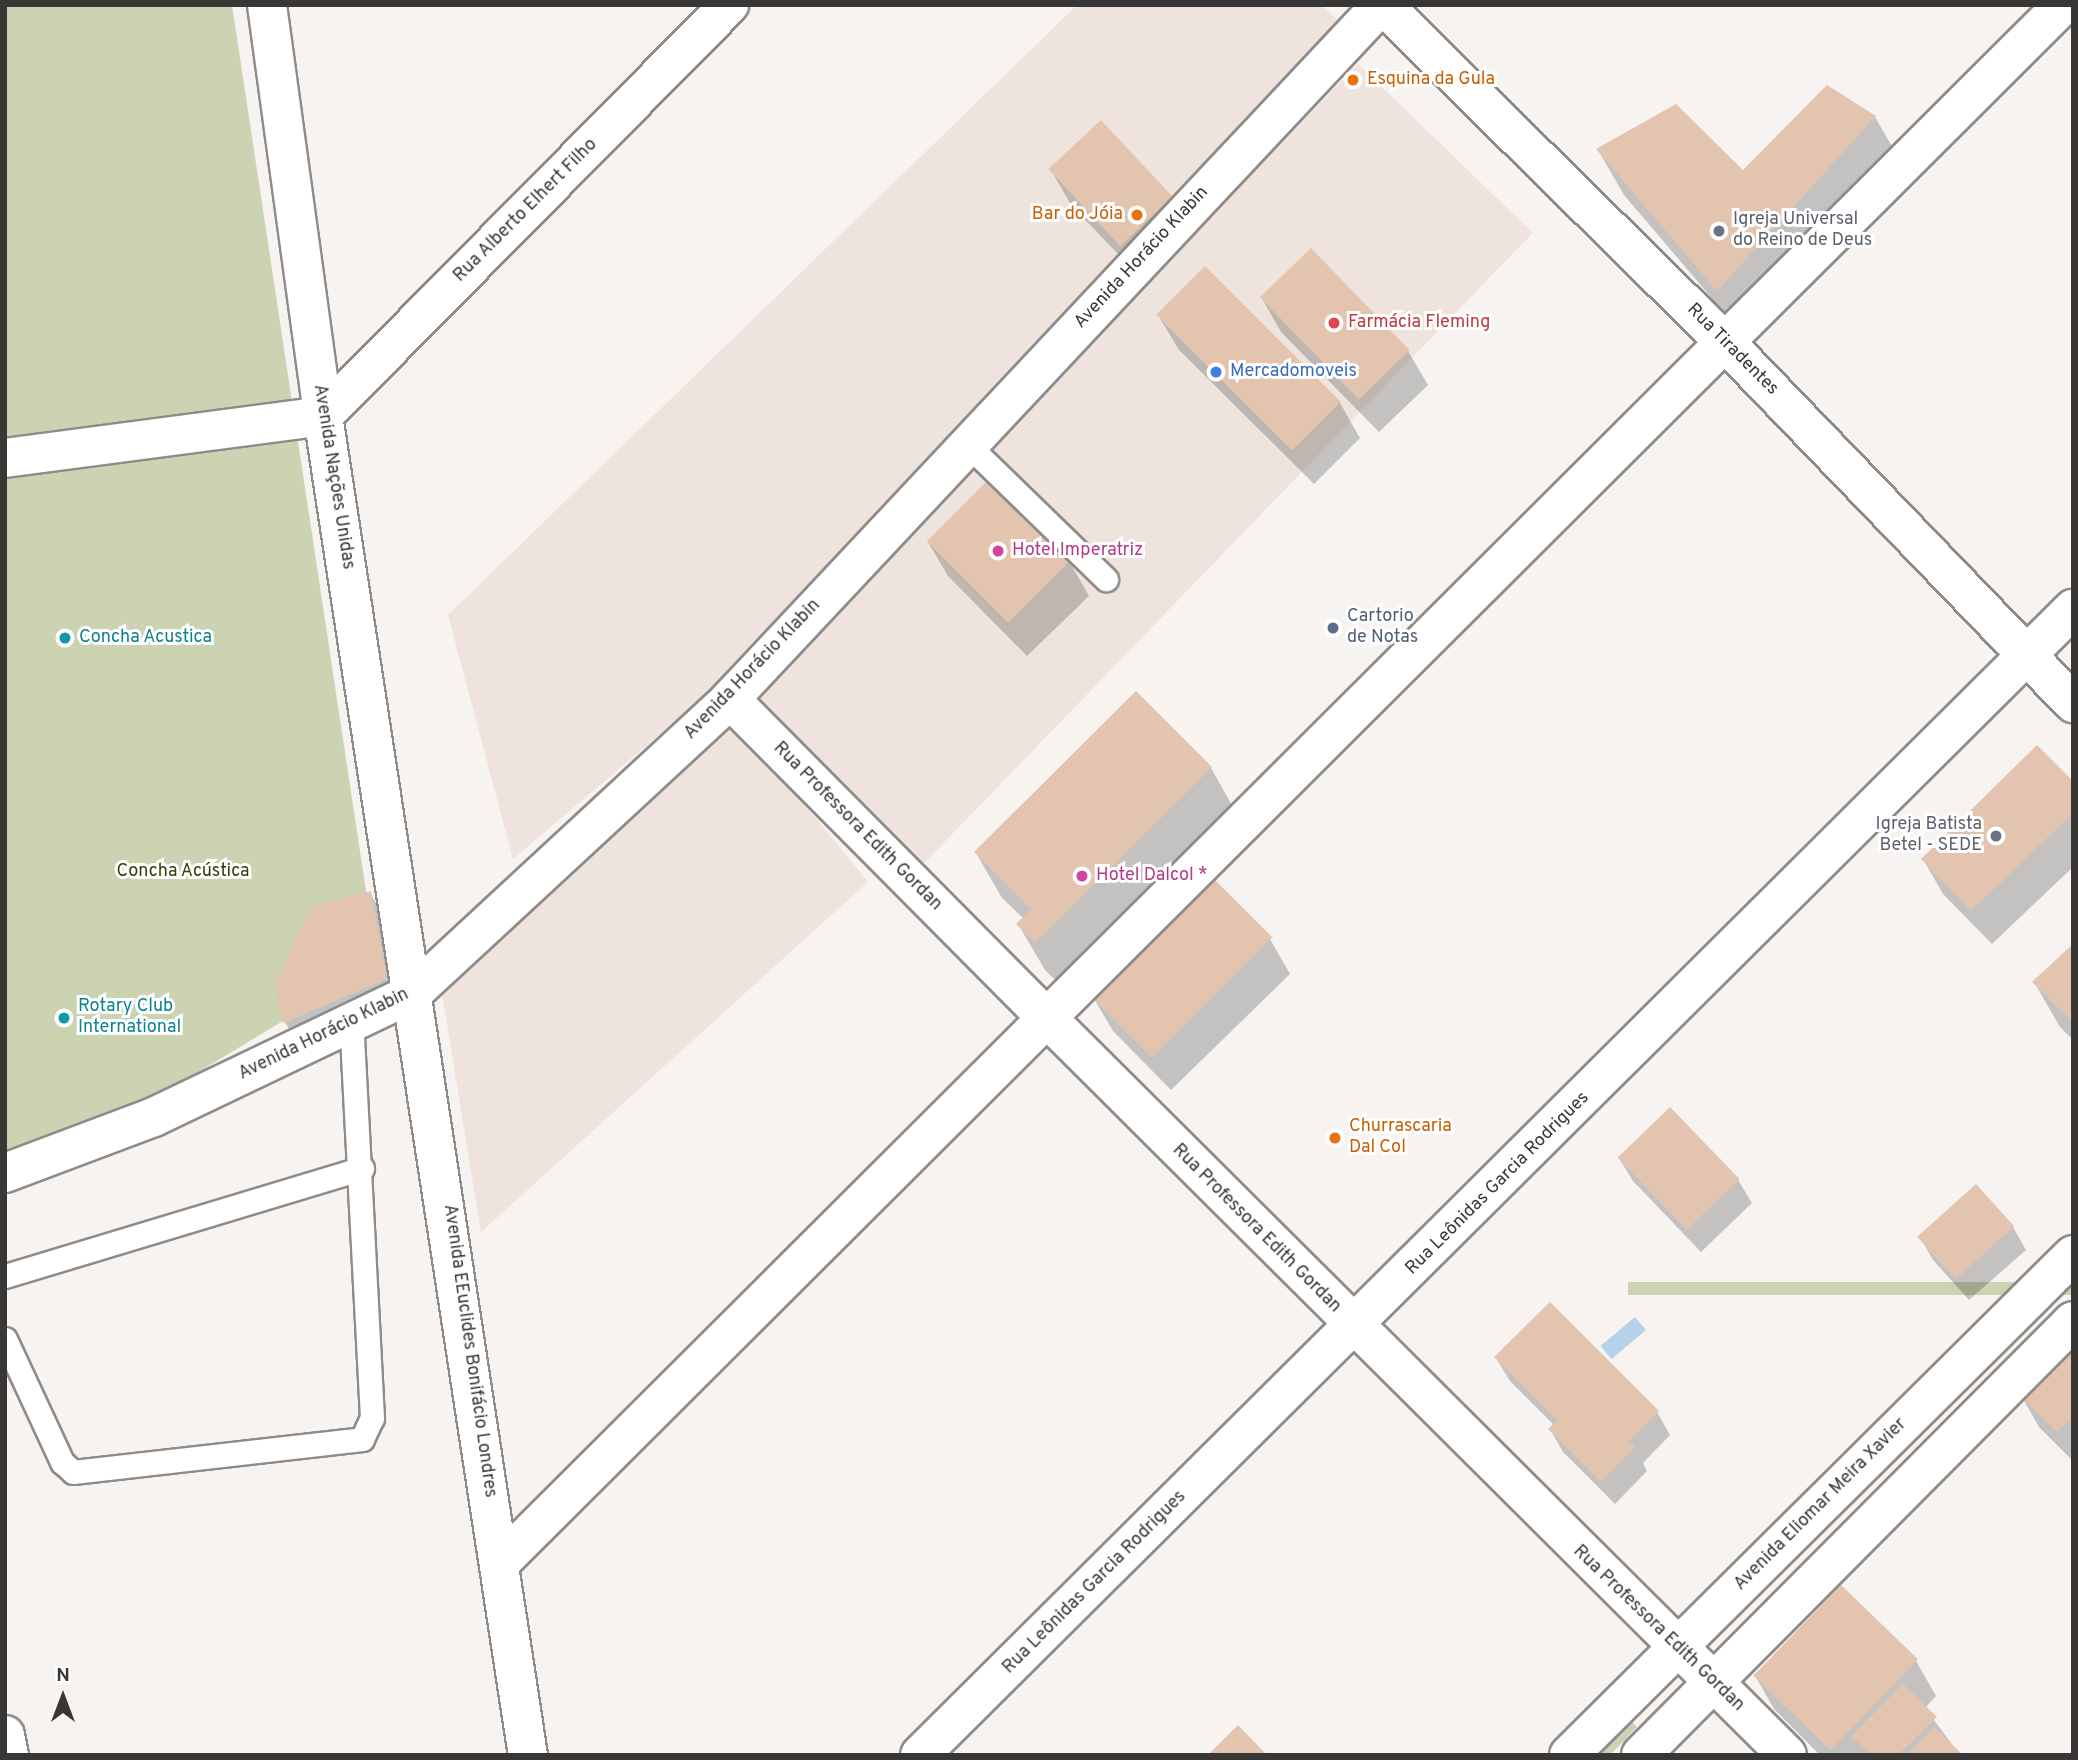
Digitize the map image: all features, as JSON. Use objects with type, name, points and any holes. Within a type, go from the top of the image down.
[{"type":"street","name":"Avenida Nações Unidas","points":[[267,5],[323,416],[406,947]]},
{"type":"street","name":"Rua Alberto Elhert Filho","points":[[323,416],[729,5]]},
{"type":"street","name":"Rua Tiradentes","points":[[1382,5],[1724,341],[2073,703]]},
{"type":"street","name":"Avenida Horácio Klabin","points":[[5,1173],[154,1116],[413,993],[730,699],[1382,5]]},
{"type":"street","points":[[500,1563],[2063,5]]},
{"type":"street","points":[[5,458],[323,416]]},
{"type":"street","name":"Rua Leônidas Garcia Rodrigues","points":[[920,1755],[1354,1328],[2073,610]]},
{"type":"street","name":"Rua Professora Edith Gordan","points":[[730,699],[1354,1328],[1787,1755]]},
{"type":"street","name":"Avenida EEuclides Bonifácio Londres","points":[[406,947],[528,1755]]},
{"type":"street","name":"Avenida Eliomar Meira Xavier","points":[[1569,1755],[2073,1255]]},
{"type":"street","points":[[1641,1755],[2073,1321]]},
{"type":"street","points":[[5,1735],[9,1755]]},
{"type":"lane","points":[[967,444],[1106,579]]},
{"type":"lane","points":[[5,1339],[62,1462],[73,1472],[362,1439],[372,1418],[362,1168],[351,1022]]},
{"type":"lane","points":[[5,1276],[362,1168]]},
{"type":"shaded area","points":[[1077,5],[1322,5],[1344,27],[714,688],[513,859],[448,615]]},
{"type":"shaded area","points":[[1358,64],[1533,233],[918,869],[743,701]]},
{"type":"shaded area","points":[[729,712],[868,882],[481,1232],[440,982]]},
{"type":"green space","name":"Concha Acústica","points":[[5,5],[232,5],[377,964],[78,1145],[5,1150]]},
{"type":"green space","points":[[1628,1282],[2073,1282],[2073,1295],[1628,1295]]},
{"type":"green space","points":[[1630,1720],[1637,1727],[1610,1755],[1595,1755]]},
{"type":"water","points":[[1635,1317],[1646,1330],[1611,1359],[1601,1346]]},
{"type":"building","name":"Igreja Universal do Reino de Deus","points":[[1827,85],[1876,116],[1717,291],[1596,149],[1676,104],[1743,170]]},
{"type":"building","name":"Bar do Jóia","points":[[1101,120],[1173,197],[1120,246],[1048,169]]},
{"type":"building","name":"Farmácia Fleming","points":[[1311,248],[1410,350],[1359,399],[1260,297]]},
{"type":"building","points":[[1205,266],[1341,402],[1292,451],[1156,315]]},
{"type":"building","name":"Hotel Imperatriz","points":[[989,479],[1070,560],[1008,623],[927,541]]},
{"type":"building","points":[[1136,691],[1212,767],[1035,943],[1016,924],[1031,909],[974,852]]},
{"type":"building","name":"Igreja Batista Betel - SEDE","points":[[2037,745],[2073,781],[2073,813],[1971,911],[1921,859]]},
{"type":"building","points":[[1213,878],[1272,937],[1152,1058],[1093,998]]},
{"type":"building","points":[[371,891],[387,979],[283,1023],[274,986],[311,907]]},
{"type":"building","points":[[2073,944],[2073,1022],[2032,982]]},
{"type":"building","points":[[1670,1107],[1739,1179],[1687,1230],[1617,1158]]},
{"type":"building","points":[[1976,1184],[2014,1226],[1955,1279],[1917,1237]]},
{"type":"building","points":[[1550,1302],[1659,1411],[1629,1441],[1635,1447],[1601,1482],[1548,1429],[1557,1420],[1494,1357]]},
{"type":"building","points":[[2073,1341],[2073,1417],[2057,1432],[2016,1392]]},
{"type":"building","points":[[1841,1585],[1918,1659],[1830,1750],[1753,1676]]},
{"type":"building","points":[[1903,1684],[1937,1717],[1898,1755],[1871,1755],[1851,1736]]},
{"type":"building","points":[[1238,1725],[1267,1755],[1208,1755]]},
{"type":"building","points":[[1934,1727],[1963,1755],[1906,1755]]},
{"type":"place","name":"Esquina da Gula","points":[[1353,80]]},
{"type":"place","name":"Bar do Jóia","points":[[1137,215]]},
{"type":"place","name":"Igreja Universal do Reino de Deus","points":[[1719,231]]},
{"type":"place","name":"Farmácia Fleming","points":[[1334,323]]},
{"type":"place","name":"Mercadomoveis","points":[[1216,372]]},
{"type":"place","name":"Hotel Imperatriz","points":[[998,551]]},
{"type":"place","name":"Cartorio de Notas","points":[[1333,628]]},
{"type":"place","name":"Concha Acustica","points":[[65,638]]},
{"type":"place","name":"Igreja Batista Betel - SEDE","points":[[1996,836]]},
{"type":"place","name":"Hotel Dalcol *","points":[[1082,876]]},
{"type":"place","name":"Rotary Club International","points":[[64,1018]]},
{"type":"place","name":"Churrascaria Dal Col","points":[[1335,1138]]}]
